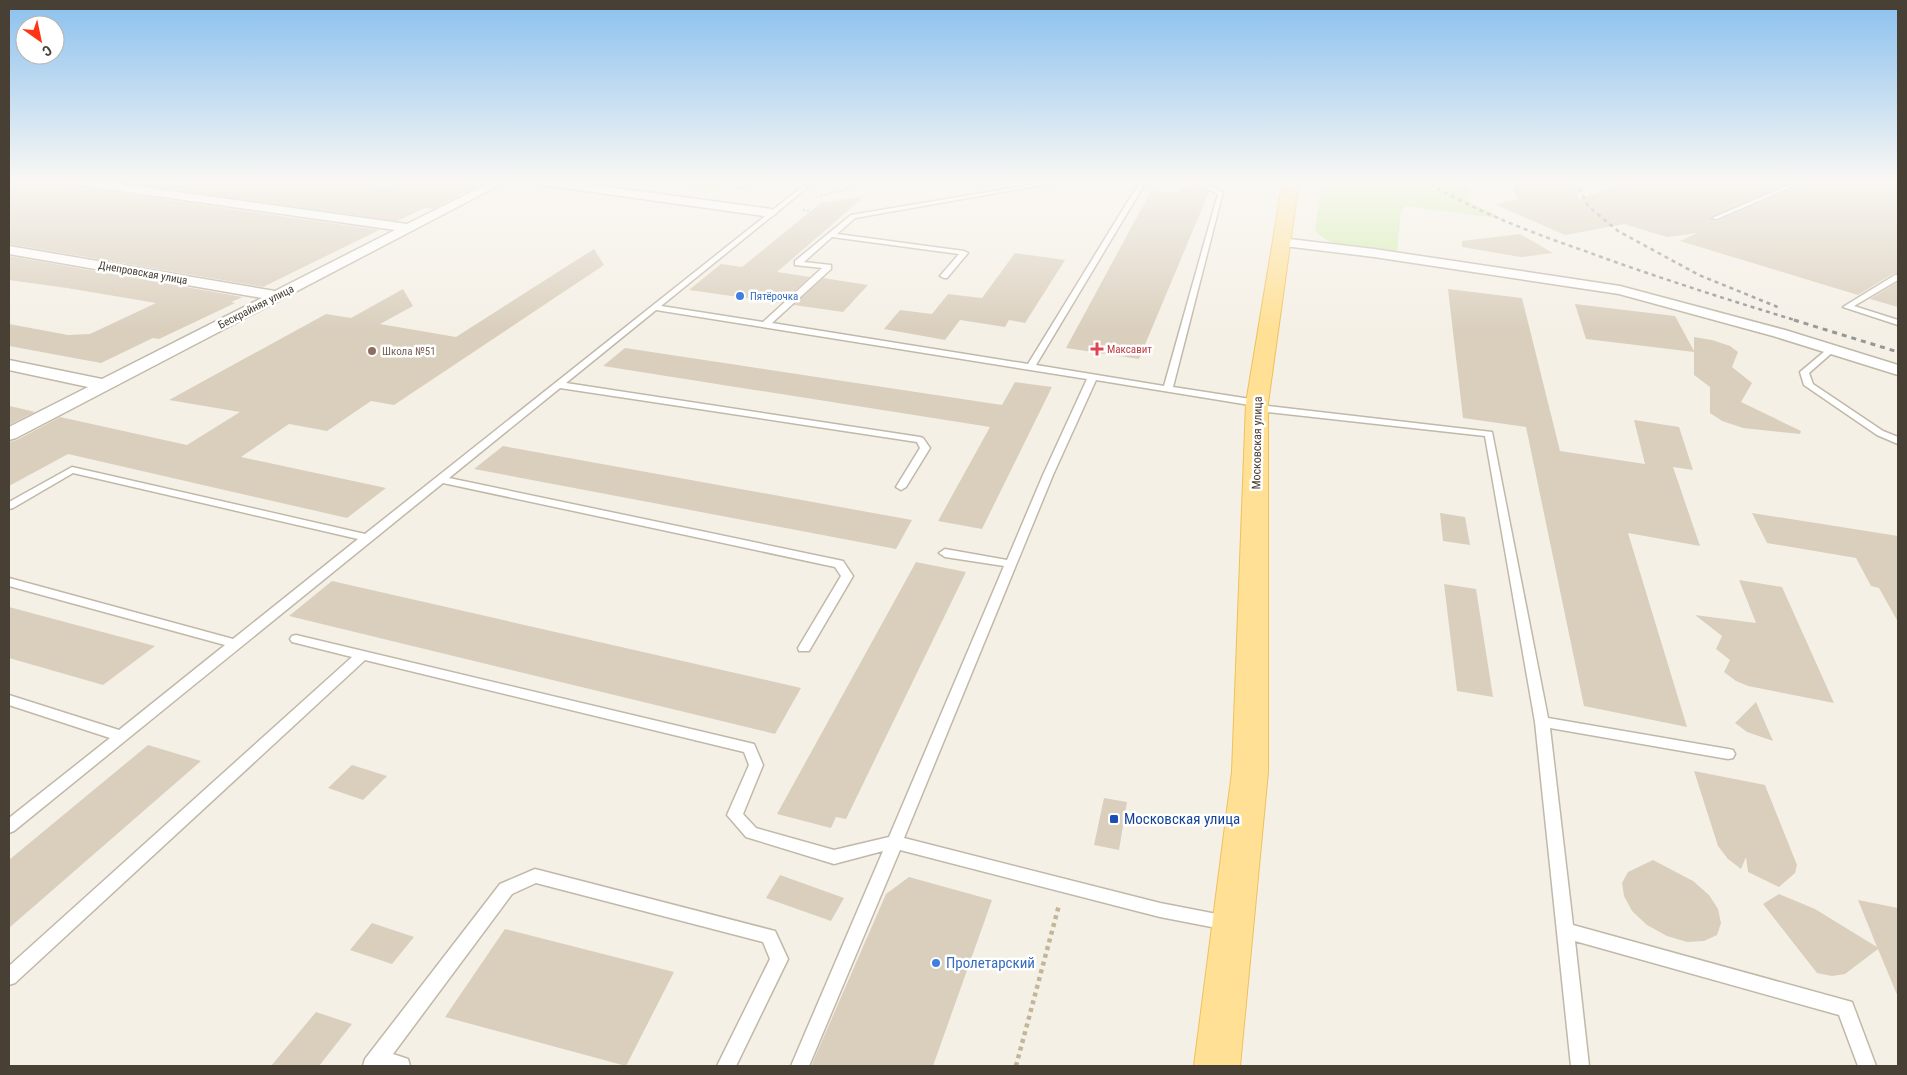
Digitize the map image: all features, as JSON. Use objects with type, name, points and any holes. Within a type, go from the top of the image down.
[{"type":"main road","name":"Московская улица","points":[[1217,1066],[1250,772],[1258,406],[1283,230]]},
{"type":"street","name":"Бескрайняя улица","points":[[9,434],[404,230]]},
{"type":"street","points":[[1281,242],[1384,255],[1620,290],[1704,312],[1898,370]]},
{"type":"street","name":"Днепровская улица","points":[[9,250],[277,296]]},
{"type":"street","points":[[9,365],[104,385]]},
{"type":"lane","points":[[9,827],[750,230]]},
{"type":"lane","points":[[765,325],[828,267],[798,263],[837,230]]},
{"type":"lane","points":[[1030,367],[1113,230]]},
{"type":"lane","points":[[1168,389],[1211,230]]},
{"type":"lane","points":[[831,235],[964,253],[944,276]]},
{"type":"lane","points":[[1898,278],[1847,307],[1898,323]]},
{"type":"lane","points":[[653,308],[1168,389],[1258,406],[1489,434],[1542,722],[1567,931],[1580,1066]]},
{"type":"lane","points":[[1831,349],[1804,372],[1809,386],[1880,433],[1898,441]]},
{"type":"lane","points":[[800,1066],[1048,475],[1092,378]]},
{"type":"lane","points":[[558,385],[920,440],[925,448],[901,487]]},
{"type":"lane","points":[[9,506],[72,470],[368,538]]},
{"type":"lane","points":[[440,479],[839,564],[847,576],[804,648]]},
{"type":"lane","points":[[945,553],[1012,564]]},
{"type":"lane","points":[[9,582],[236,644]]},
{"type":"lane","points":[[296,638],[749,748],[756,765],[735,815],[751,833],[834,857],[895,842],[1160,910],[1233,924]]},
{"type":"lane","points":[[9,977],[362,655]]},
{"type":"lane","points":[[9,700],[121,736]]},
{"type":"lane","points":[[1542,722],[1728,754]]},
{"type":"lane","points":[[401,1066],[375,1062],[506,889],[535,876],[769,936],[779,958],[726,1066]]},
{"type":"lane","points":[[1567,931],[1846,1008],[1867,1066]]},
{"type":"path","points":[[1016,1066],[1065,885]]},
{"type":"green space","points":[[1315,230],[1399,230],[1397,252],[1341,245],[1321,237]]},
{"type":"building","points":[[9,230],[379,230],[263,287],[9,244]]},
{"type":"building","points":[[787,230],[825,230],[777,272],[810,277],[781,303],[689,290],[721,264],[742,267]]},
{"type":"building","points":[[1130,230],[1193,230],[1139,359],[1066,348]]},
{"type":"building","points":[[1554,230],[1591,230],[1565,235]]},
{"type":"building","points":[[1644,230],[1898,230],[1898,273],[1894,273],[1858,295],[1680,241],[1697,233],[1667,237]]},
{"type":"building","points":[[1520,234],[1553,253],[1521,257],[1462,247],[1462,241]]},
{"type":"building","points":[[594,249],[604,265],[394,405],[371,401],[327,431],[289,424],[241,457],[386,488],[347,518],[68,454],[9,486],[9,442],[17,440],[60,417],[187,445],[240,412],[169,400],[326,314],[351,318],[403,289],[413,306],[380,324],[456,337]]},
{"type":"building","points":[[1015,253],[1065,260],[1025,323],[1009,320],[1005,327],[960,320],[945,340],[884,329],[900,310],[932,314],[948,294],[982,298]]},
{"type":"building","points":[[9,256],[243,297],[231,302],[235,303],[159,339],[153,338],[101,363],[9,346],[9,324],[68,335],[90,334],[156,303],[9,280]]},
{"type":"building","points":[[823,278],[868,285],[843,312],[794,305]]},
{"type":"building","points":[[1898,282],[1898,307],[1870,299]]},
{"type":"building","points":[[1448,289],[1522,298],[1560,451],[1645,464],[1634,420],[1679,427],[1693,470],[1673,467],[1700,546],[1628,533],[1687,727],[1584,706],[1526,427],[1463,418]]},
{"type":"building","points":[[1575,304],[1675,316],[1694,351],[1694,337],[1730,346],[1738,352],[1732,367],[1752,383],[1741,402],[1801,431],[1800,434],[1743,428],[1722,421],[1710,413],[1710,387],[1694,375],[1694,352],[1586,339]]},
{"type":"building","points":[[625,348],[1002,405],[1015,382],[1052,387],[982,529],[938,521],[990,427],[603,366]]},
{"type":"building","points":[[9,406],[23,409],[35,412],[9,425]]},
{"type":"building","points":[[503,446],[912,520],[896,549],[474,469]]},
{"type":"building","points":[[1440,513],[1465,517],[1470,545],[1443,541]]},
{"type":"building","points":[[1752,513],[1898,536],[1898,622],[1879,588],[1871,586],[1856,558],[1767,543]]},
{"type":"building","points":[[916,562],[966,572],[846,819],[836,817],[831,828],[777,814]]},
{"type":"building","points":[[1739,580],[1782,587],[1834,703],[1748,686],[1736,681],[1724,672],[1730,660],[1716,649],[1722,636],[1695,615],[1756,623]]},
{"type":"building","points":[[332,581],[801,688],[775,734],[289,616]]},
{"type":"building","points":[[1444,584],[1476,589],[1493,697],[1457,691]]},
{"type":"building","points":[[9,607],[155,646],[103,685],[9,658]]},
{"type":"building","points":[[1756,702],[1773,741],[1747,732],[1735,723]]},
{"type":"building","points":[[148,745],[201,761],[9,928],[9,860]]},
{"type":"building","points":[[352,765],[387,776],[363,800],[328,788]]},
{"type":"building","points":[[1694,771],[1765,785],[1797,865],[1795,873],[1779,887],[1748,872],[1746,857],[1741,869],[1728,859],[1718,846]]},
{"type":"building","points":[[1104,798],[1127,802],[1119,850],[1094,845]]},
{"type":"building","points":[[1653,860],[1693,881],[1709,895],[1718,909],[1721,923],[1717,935],[1704,941],[1687,942],[1667,936],[1647,925],[1632,911],[1624,896],[1622,883],[1628,872]]},
{"type":"building","points":[[780,875],[844,898],[831,921],[766,898]]},
{"type":"building","points":[[909,877],[992,900],[933,1066],[811,1066],[886,894]]},
{"type":"building","points":[[1779,894],[1815,909],[1877,947],[1858,900],[1898,908],[1898,997],[1878,949],[1845,974],[1832,976],[1817,973],[1763,904]]},
{"type":"building","points":[[372,923],[414,937],[392,964],[350,950]]},
{"type":"building","points":[[505,929],[674,972],[626,1066],[445,1017]]},
{"type":"building","points":[[316,1012],[352,1024],[319,1066],[271,1066]]},
{"type":"railway","points":[[1529,230],[1662,278],[1798,321]]},
{"type":"railway","points":[[1617,230],[1699,275],[1780,308]]},
{"type":"railway","points":[[1794,320],[1898,352]]},
{"type":"place","name":"Пятёрочка","points":[[740,296]]},
{"type":"place","name":"Максавит","points":[[1097,349]]},
{"type":"place","name":"Школа №51","points":[[372,351]]},
{"type":"place","name":"Московская улица","points":[[1114,819]]},
{"type":"place","name":"Пролетарский","points":[[936,963]]}]
